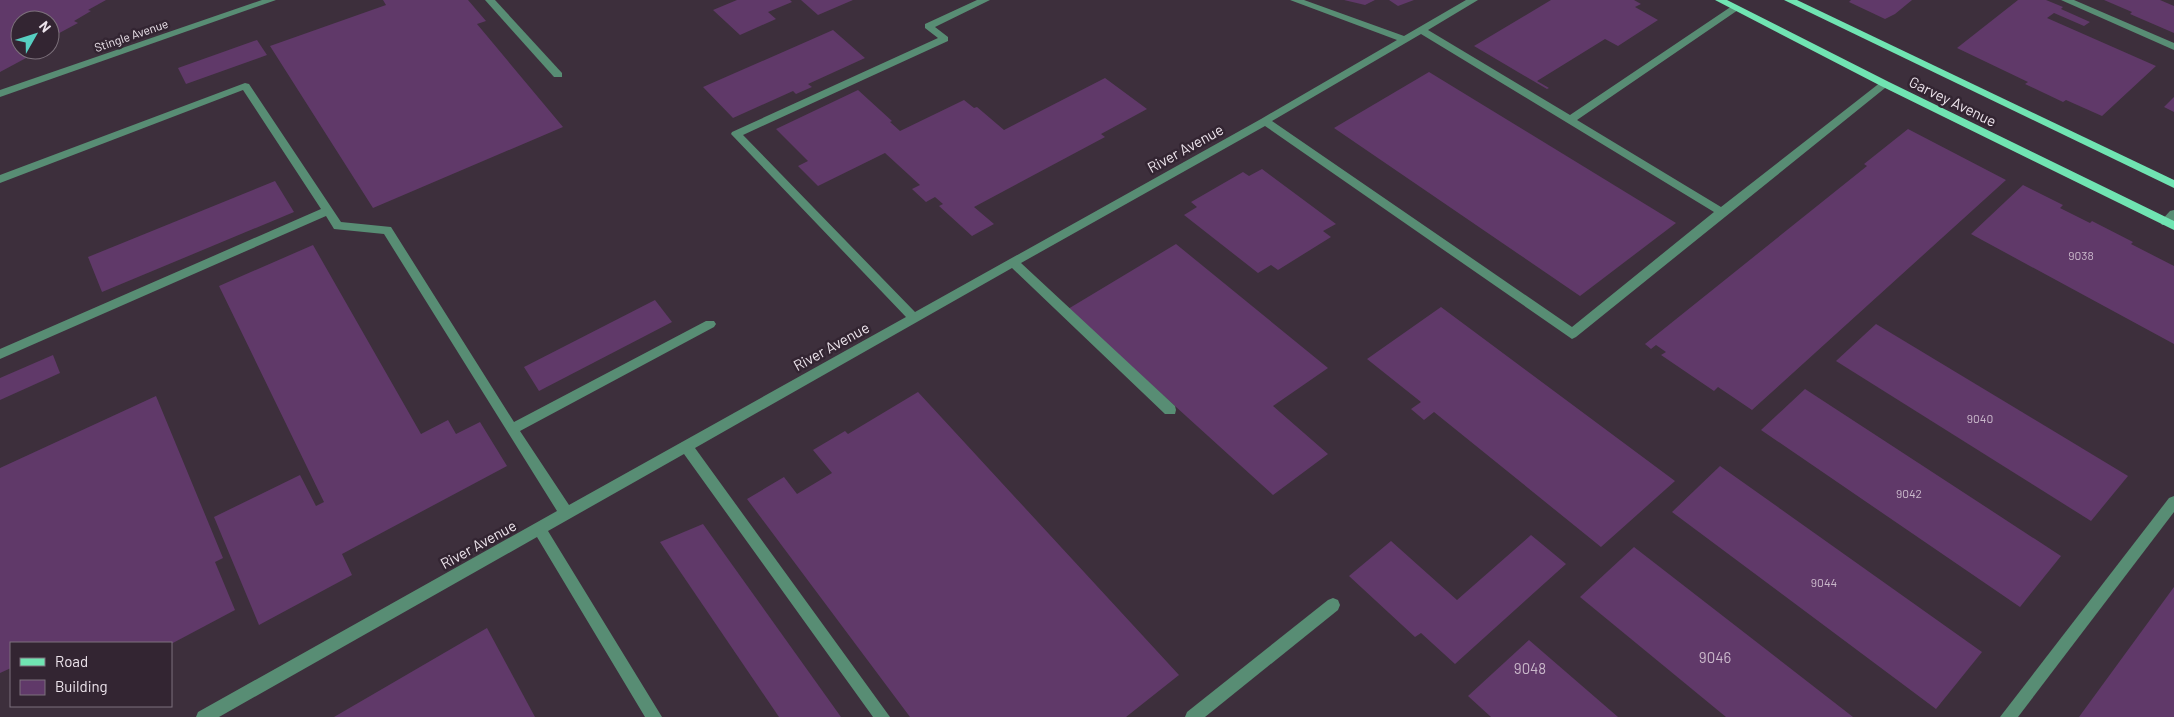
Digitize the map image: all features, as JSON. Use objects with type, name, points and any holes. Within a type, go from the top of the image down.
[{"type":"main road","name":"Garvey Avenue","points":[[1720,0],[1885,84],[2171,221]]},
{"type":"main road","name":"Garvey Avenue","points":[[1789,0],[2174,184]]},
{"type":"street","name":"Stingle Avenue","points":[[0,94],[271,0]]},
{"type":"street","points":[[490,0],[558,75]]},
{"type":"street","points":[[914,318],[736,134],[945,39],[928,26],[985,0]]},
{"type":"street","points":[[1295,0],[1405,40]]},
{"type":"street","name":"River Avenue","points":[[204,717],[1265,121],[1473,0]]},
{"type":"street","points":[[2066,0],[2174,47]]},
{"type":"street","points":[[1570,120],[1735,8]]},
{"type":"street","points":[[1421,30],[1722,212]]},
{"type":"street","points":[[1265,121],[1572,334],[1722,212],[1885,84]]},
{"type":"street","points":[[0,180],[245,86],[338,226],[386,230],[566,513]]},
{"type":"street","points":[[0,354],[328,211]]},
{"type":"street","points":[[1013,262],[1170,410]]},
{"type":"street","points":[[512,429],[710,324]]},
{"type":"street","points":[[686,446],[882,717]]},
{"type":"street","points":[[2008,717],[2174,502]]},
{"type":"street","points":[[539,528],[654,717]]},
{"type":"street","points":[[1193,717],[1333,605]]},
{"type":"building","points":[[0,0],[106,0],[88,10],[91,11],[74,21],[78,23],[60,33],[60,10],[10,10],[10,60],[22,60],[0,72]]},
{"type":"building","points":[[383,0],[468,0],[486,21],[477,24],[563,127],[373,208],[270,46],[386,5]]},
{"type":"building","points":[[737,0],[790,0],[792,2],[768,12],[776,19],[740,35],[713,10]]},
{"type":"building","points":[[801,0],[853,0],[818,15]]},
{"type":"building","points":[[1344,0],[1375,0],[1365,5]]},
{"type":"building","points":[[1389,0],[1414,0],[1398,6]]},
{"type":"building","points":[[1551,0],[1634,0],[1641,4],[1635,7],[1658,20],[1618,46],[1605,39],[1537,81],[1549,88],[1547,89],[1474,46]]},
{"type":"building","points":[[1851,0],[1912,0],[1895,14],[1885,19],[1849,2]]},
{"type":"building","points":[[2018,0],[2046,0],[2063,7],[2061,9],[2090,22],[2084,26],[2054,13],[2047,18],[2156,66],[2102,116],[2066,100],[2063,102],[2025,84],[2028,82],[1957,48]]},
{"type":"building","points":[[2104,0],[2160,0],[2174,6],[2174,33],[2130,14],[2132,12]]},
{"type":"building","points":[[833,30],[865,58],[808,84],[812,87],[796,94],[793,91],[733,118],[703,87]]},
{"type":"building","points":[[257,40],[267,55],[186,84],[178,68]]},
{"type":"building","points":[[1429,72],[1676,223],[1580,296],[1334,128]]},
{"type":"building","points":[[1105,78],[1147,109],[1101,134],[1105,137],[974,207],[994,224],[972,236],[939,206],[943,204],[935,197],[926,202],[912,189],[920,185],[885,153],[818,186],[798,166],[808,161],[776,129],[858,90],[892,121],[890,122],[900,131],[964,100],[974,108],[977,107],[1004,130]]},
{"type":"building","points":[[2174,97],[2174,112],[2164,107]]},
{"type":"building","points":[[1908,129],[2006,180],[1752,410],[1718,387],[1714,391],[1661,355],[1666,352],[1656,345],[1651,349],[1645,344],[1867,166],[1864,164]]},
{"type":"building","points":[[1262,169],[1336,224],[1323,231],[1331,237],[1278,270],[1271,265],[1258,273],[1184,215],[1197,207],[1191,202],[1243,172],[1249,176]]},
{"type":"building","points":[[275,181],[294,212],[102,292],[88,257]]},
{"type":"building","points":[[2023,185],[2063,205],[2060,208],[2090,223],[2092,221],[2174,266],[2174,344],[1971,234]]},
{"type":"building","points":[[1176,244],[1328,368],[1273,406],[1328,454],[1273,495],[1068,309]]},
{"type":"building","points":[[313,245],[421,434],[448,420],[456,434],[480,422],[507,466],[342,554],[352,575],[259,625],[214,517],[300,475],[316,506],[324,502],[219,286]]},
{"type":"building","points":[[655,300],[672,322],[539,391],[524,367]]},
{"type":"building","points":[[1441,307],[1675,481],[1601,547],[1434,412],[1424,420],[1411,409],[1421,402],[1367,359]]},
{"type":"building","points":[[1876,324],[2128,476],[2091,521],[1836,361]]},
{"type":"building","points":[[53,355],[60,373],[0,400],[0,378]]},
{"type":"building","points":[[1805,389],[2061,556],[2020,607],[1761,430]]},
{"type":"building","points":[[918,392],[1179,675],[1126,717],[910,717],[747,499],[784,477],[797,494],[832,473],[813,450],[845,431],[848,434]]},
{"type":"building","points":[[156,396],[223,558],[215,562],[235,610],[172,643],[10,642],[10,668],[0,673],[0,468]]},
{"type":"building","points":[[1720,466],[1982,652],[1936,709],[1672,512]]},
{"type":"building","points":[[703,524],[841,717],[779,717],[660,542]]},
{"type":"building","points":[[1531,535],[1566,564],[1455,664],[1421,633],[1415,637],[1349,576],[1391,541],[1457,600]]},
{"type":"building","points":[[1634,547],[1853,717],[1726,717],[1580,597]]},
{"type":"building","points":[[2174,587],[2174,717],[2079,717]]},
{"type":"building","points":[[487,628],[535,717],[334,717]]},
{"type":"building","points":[[1529,640],[1618,717],[1491,717],[1468,696]]}]
